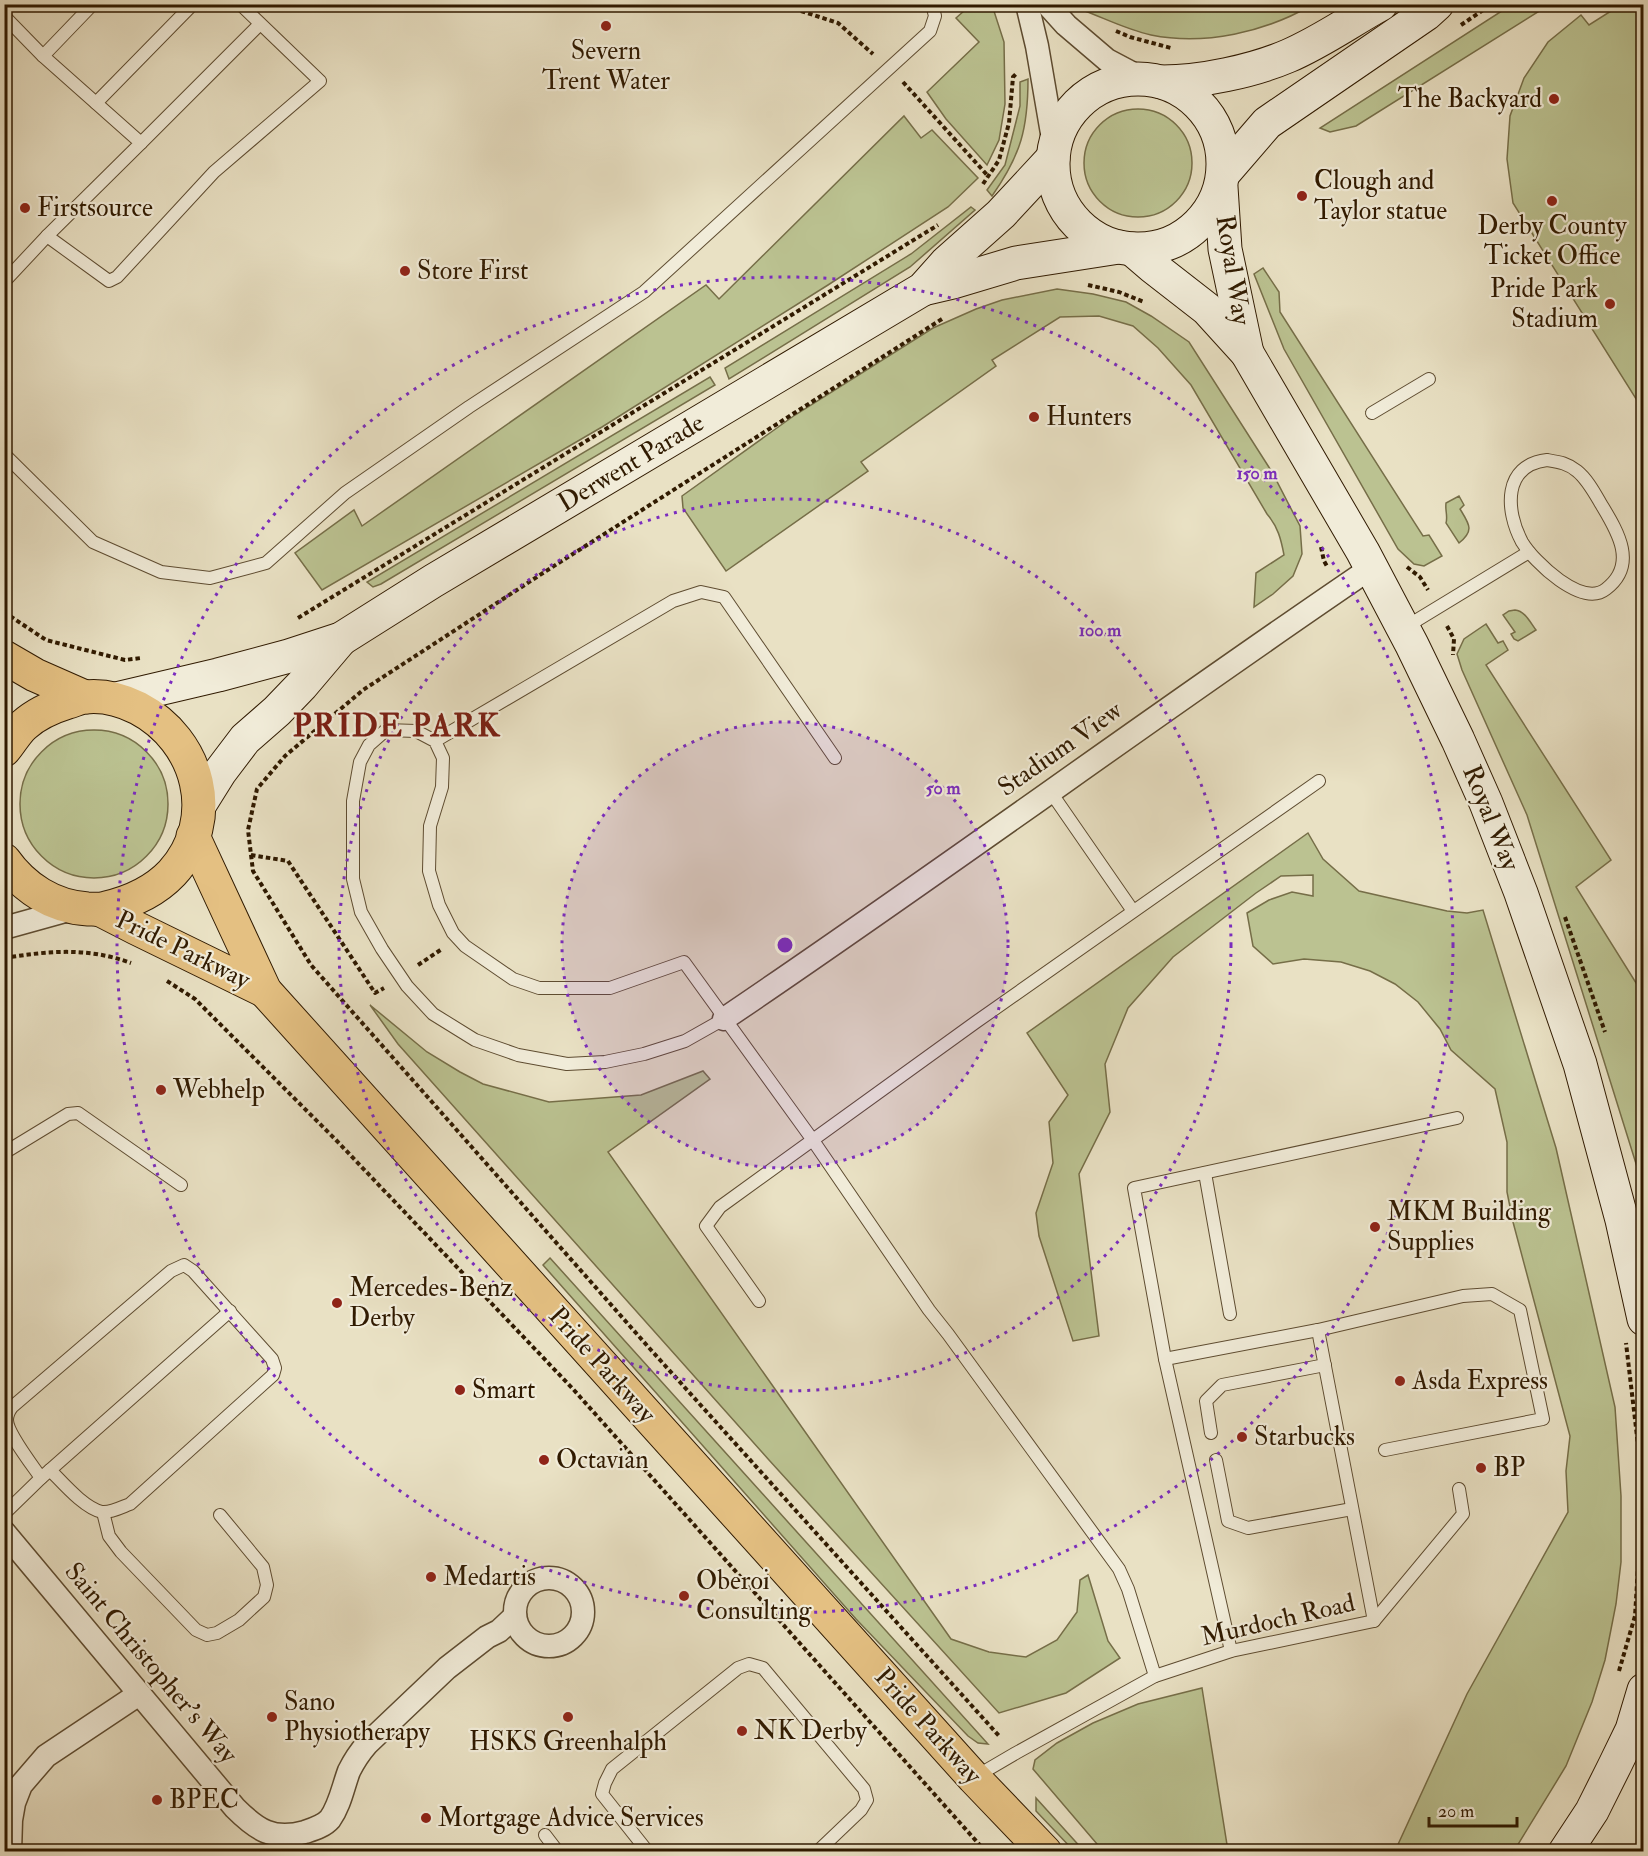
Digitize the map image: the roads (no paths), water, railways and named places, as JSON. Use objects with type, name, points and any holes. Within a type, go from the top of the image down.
[{"type":"main road","points":[[4,657],[35,675],[100,698],[137,708],[156,720],[175,738],[192,768],[200,796],[199,817],[193,836],[178,866],[159,884],[138,898],[89,909]]},
{"type":"main road","points":[[4,750],[24,725],[45,710],[100,698]]},
{"type":"main road","name":"Pride Parkway","points":[[193,836],[265,991],[974,1778],[1046,1851]]},
{"type":"main road","name":"Pride Parkway","points":[[4,860],[13,871],[42,895],[56,903],[89,909],[136,928],[265,991]]},
{"type":"main road","name":"Pride Parkway","points":[[1013,1818],[1039,1851]]},
{"type":"street","points":[[1027,4],[1037,46],[1054,152]]},
{"type":"street","points":[[1047,4],[1066,26],[1107,60],[1184,92],[1194,99],[1210,117],[1220,139],[1223,150],[1222,180]]},
{"type":"street","points":[[1381,4],[1299,51],[1273,62],[1235,72],[1152,80],[1124,80],[1107,84],[1085,97],[1069,115],[1060,130],[1054,152],[1053,170],[1058,194],[1070,214],[1087,232],[1108,244],[1126,248],[1144,249],[1167,244],[1188,233],[1212,207],[1222,180],[1267,123],[1426,14],[1437,4]]},
{"type":"street","name":"Derwent Parade","points":[[923,289],[947,261],[1001,214],[1054,152]]},
{"type":"street","name":"Royal Way","points":[[1222,180],[1225,249],[1247,353]]},
{"type":"street","name":"Derwent Parade","points":[[100,698],[218,675],[341,639],[433,581],[923,289],[1016,264],[1126,248]]},
{"type":"street","name":"Royal Way","points":[[1126,248],[1197,300],[1247,353],[1371,568],[1458,740],[1486,803],[1544,956],[1580,1064],[1623,1220],[1634,1329]]},
{"type":"street","name":"Stadium View","points":[[724,1019],[1371,568]]},
{"type":"street","name":"Derwent Parade","points":[[200,804],[220,772],[246,738],[302,685],[341,639]]},
{"type":"street","points":[[4,928],[89,909]]},
{"type":"street","name":"Saint Christopher's Way","points":[[4,1532],[246,1820],[261,1830],[273,1834],[297,1834],[317,1828],[328,1821],[334,1812],[356,1758],[367,1744],[447,1668],[515,1616]]},
{"type":"street","points":[[1565,1851],[1592,1811],[1638,1732],[1630,1685]]},
{"type":"street","points":[[10,1851],[11,1820],[21,1785],[46,1756],[139,1694]]},
{"type":"lane","points":[[43,56],[93,4]]},
{"type":"lane","points":[[96,103],[193,4]]},
{"type":"lane","points":[[47,236],[109,281],[117,277],[214,172],[320,81],[240,4]]},
{"type":"lane","points":[[4,454],[93,542],[161,572],[210,578],[266,563],[345,493],[469,407],[644,292],[930,31],[935,16],[932,4]]},
{"type":"lane","points":[[4,16],[43,56],[141,144]]},
{"type":"lane","points":[[4,282],[47,236],[260,24]]},
{"type":"lane","points":[[1372,413],[1430,379]]},
{"type":"lane","points":[[1535,461],[1563,462],[1578,472],[1590,485],[1617,530],[1622,543],[1623,558],[1620,572],[1605,590],[1597,594],[1585,593],[1558,579],[1529,552],[1516,528],[1512,512],[1511,496],[1514,480],[1521,471],[1535,461]]},
{"type":"lane","points":[[1403,628],[1529,552]]},
{"type":"lane","points":[[435,741],[673,601],[700,592],[724,597],[835,758]]},
{"type":"lane","points":[[724,1019],[685,1041],[644,1054],[605,1062],[567,1064],[518,1055],[475,1040],[433,1014],[407,986],[382,949],[361,912],[353,879],[353,801],[360,762],[369,745],[386,730],[416,731],[435,741],[443,758],[442,787],[430,826],[429,871],[439,905],[453,933],[465,946],[498,970],[513,979],[539,988],[610,988],[684,962],[812,1139],[929,1310],[1119,1569],[1128,1589],[1155,1676]]},
{"type":"lane","points":[[759,1301],[706,1226],[720,1207],[812,1139],[1319,781]]},
{"type":"lane","points":[[1050,791],[1133,911]]},
{"type":"lane","points":[[4,1154],[68,1114],[78,1113],[181,1185]]},
{"type":"lane","points":[[1231,1651],[1165,1359],[1134,1188],[1457,1118]]},
{"type":"lane","points":[[1205,1173],[1230,1314]]},
{"type":"lane","points":[[184,1265],[193,1270],[272,1359],[275,1368],[273,1375],[129,1504],[103,1512],[85,1504],[45,1474],[11,1432],[7,1416],[12,1407],[171,1271],[184,1265]]},
{"type":"lane","points":[[1165,1359],[1318,1330],[1463,1296],[1491,1294],[1520,1310],[1543,1419],[1384,1450]]},
{"type":"lane","points":[[4,1514],[45,1474],[230,1311]]},
{"type":"lane","points":[[1318,1330],[1374,1621]]},
{"type":"lane","points":[[1211,1433],[1206,1401],[1222,1385],[1325,1365]]},
{"type":"lane","points":[[1448,1438],[1451,1451]]},
{"type":"lane","points":[[1216,1460],[1228,1521],[1248,1528],[1352,1509]]},
{"type":"lane","name":"Murdoch Road","points":[[974,1778],[1016,1752],[1155,1676],[1231,1651],[1374,1621],[1463,1514],[1459,1489]]},
{"type":"lane","points":[[103,1512],[109,1536],[120,1552],[196,1630],[207,1635],[239,1620],[264,1597],[267,1585],[264,1567],[220,1515]]},
{"type":"lane","points":[[648,1851],[602,1794],[612,1769],[738,1668],[749,1664],[763,1668],[864,1789],[867,1800],[861,1810],[817,1851]]},
{"type":"lane","points":[[545,1835],[558,1851]]},
{"type":"place","name":"Severn Trent Water","points":[[606,26]]},
{"type":"place","name":"The Backyard","points":[[1554,99]]},
{"type":"place","name":"Clough and Taylor statue","points":[[1302,196]]},
{"type":"place","name":"Derby County Ticket Office","points":[[1552,201]]},
{"type":"place","name":"Firstsource","points":[[25,208]]},
{"type":"place","name":"Store First","points":[[405,271]]},
{"type":"place","name":"Pride Park Stadium","points":[[1610,304]]},
{"type":"place","name":"Hunters","points":[[1034,417]]},
{"type":"place","name":"Webhelp","points":[[161,1090]]},
{"type":"place","name":"MKM Building Supplies","points":[[1375,1227]]},
{"type":"place","name":"Mercedes-Benz Derby","points":[[337,1303]]},
{"type":"place","name":"Asda Express","points":[[1400,1381]]},
{"type":"place","name":"Smart","points":[[460,1390]]},
{"type":"place","name":"Starbucks","points":[[1242,1437]]},
{"type":"place","name":"Octavian","points":[[544,1460]]},
{"type":"place","name":"BP","points":[[1481,1468]]},
{"type":"place","name":"Medartis","points":[[431,1577]]},
{"type":"place","name":"Oberoi Consulting","points":[[684,1596]]},
{"type":"place","name":"Sano Physiotherapy","points":[[272,1717]]},
{"type":"place","name":"HSKS Greenhalph","points":[[568,1717]]},
{"type":"place","name":"NK Derby","points":[[742,1731]]},
{"type":"place","name":"BPEC","points":[[157,1800]]},
{"type":"place","name":"Mortgage Advice Services","points":[[426,1818]]},
{"type":"district","name":"PRIDE PARK","points":[[397,726]]}]
